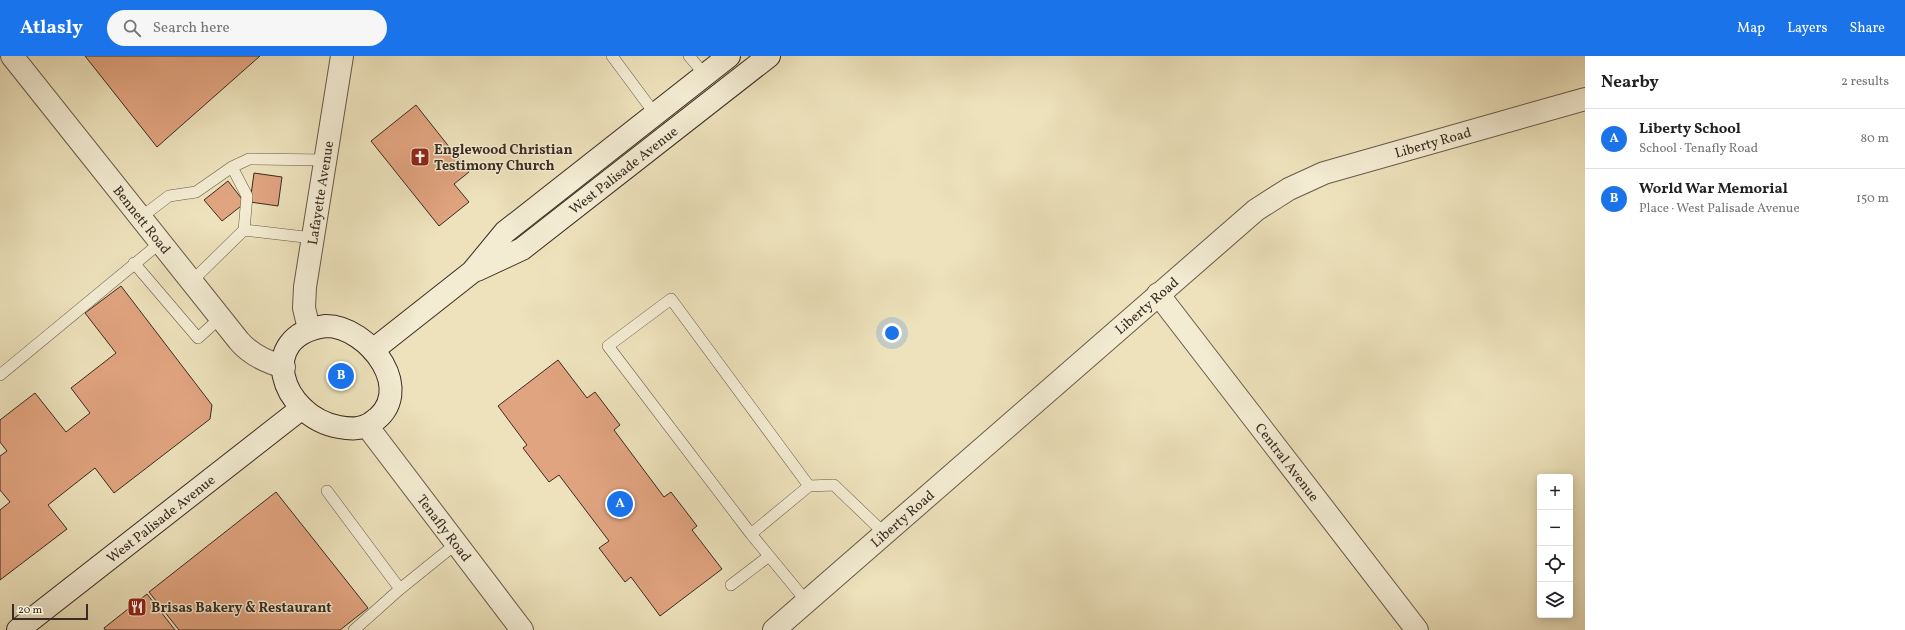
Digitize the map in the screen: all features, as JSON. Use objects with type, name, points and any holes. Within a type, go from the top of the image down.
[{"type":"street","name":"Bennett Road","points":[[12,56],[220,318],[249,351],[262,360],[284,367]]},
{"type":"street","name":"Lafayette Avenue","points":[[309,329],[305,315],[304,300],[342,56]]},
{"type":"street","name":"West Palisade Avenue","points":[[373,350],[472,272],[505,232],[729,56]]},
{"type":"street","name":"West Palisade Avenue","points":[[472,272],[522,249],[768,56]]},
{"type":"street","points":[[680,94],[695,114]]},
{"type":"street","name":"Liberty Road","points":[[774,630],[1256,210],[1296,186],[1324,173],[1585,100]]},
{"type":"street","name":"Central Avenue","points":[[1158,294],[1417,630]]},
{"type":"street","points":[[326,326],[343,328],[358,337],[373,350],[380,357],[388,373],[390,391],[387,406],[382,414],[367,426],[352,429],[327,424],[302,408],[287,389],[283,375],[286,354],[291,342],[296,336],[309,329],[326,326]]},
{"type":"street","name":"West Palisade Avenue","points":[[18,630],[302,408]]},
{"type":"street","name":"Tenafly Road","points":[[367,426],[522,630]]},
{"type":"lane","points":[[612,56],[656,114]]},
{"type":"lane","points":[[689,56],[705,75]]},
{"type":"lane","points":[[140,218],[169,196],[196,192],[232,167],[249,159],[325,160]]},
{"type":"lane","points":[[191,282],[244,230],[247,196],[232,167]]},
{"type":"lane","points":[[244,230],[313,238]]},
{"type":"lane","points":[[0,375],[160,243]]},
{"type":"lane","points":[[134,263],[198,338],[220,318]]},
{"type":"lane","points":[[807,602],[751,534],[608,346],[671,299],[809,486]]},
{"type":"lane","points":[[751,534],[809,486],[834,485],[885,534]]},
{"type":"lane","points":[[328,491],[400,590]]},
{"type":"lane","points":[[354,630],[457,543]]},
{"type":"lane","points":[[730,585],[769,556]]},
{"type":"building","points":[[85,56],[260,56],[157,147]]},
{"type":"building","name":"Englewood Christian Testimony Church","points":[[416,105],[469,172],[454,184],[469,202],[439,226],[371,141]]},
{"type":"building","points":[[254,173],[282,177],[278,206],[250,202]]},
{"type":"building","points":[[228,181],[245,203],[222,221],[204,200]]},
{"type":"building","points":[[121,286],[212,405],[210,419],[114,493],[95,468],[48,505],[67,529],[0,580],[0,510],[10,502],[0,490],[0,456],[7,451],[0,442],[0,420],[35,393],[66,432],[90,413],[71,388],[116,353],[85,313]]},
{"type":"building","points":[[558,360],[587,398],[595,392],[620,425],[614,430],[664,497],[671,492],[697,526],[692,530],[722,569],[660,616],[631,577],[625,582],[599,548],[609,541],[559,475],[549,482],[523,448],[527,445],[498,406]]},
{"type":"building","points":[[276,492],[368,608],[340,630],[179,630],[149,592]]},
{"type":"building","points":[[147,594],[175,630],[105,630],[104,628]]},
{"type":"place","name":"Englewood Christian Testimony Church","points":[[420,157]]},
{"type":"place","name":"World War Memorial","points":[[341,376]]},
{"type":"place","name":"Liberty School","points":[[620,504]]},
{"type":"place","name":"Brisas Bakery & Restaurant","points":[[137,607]]}]
